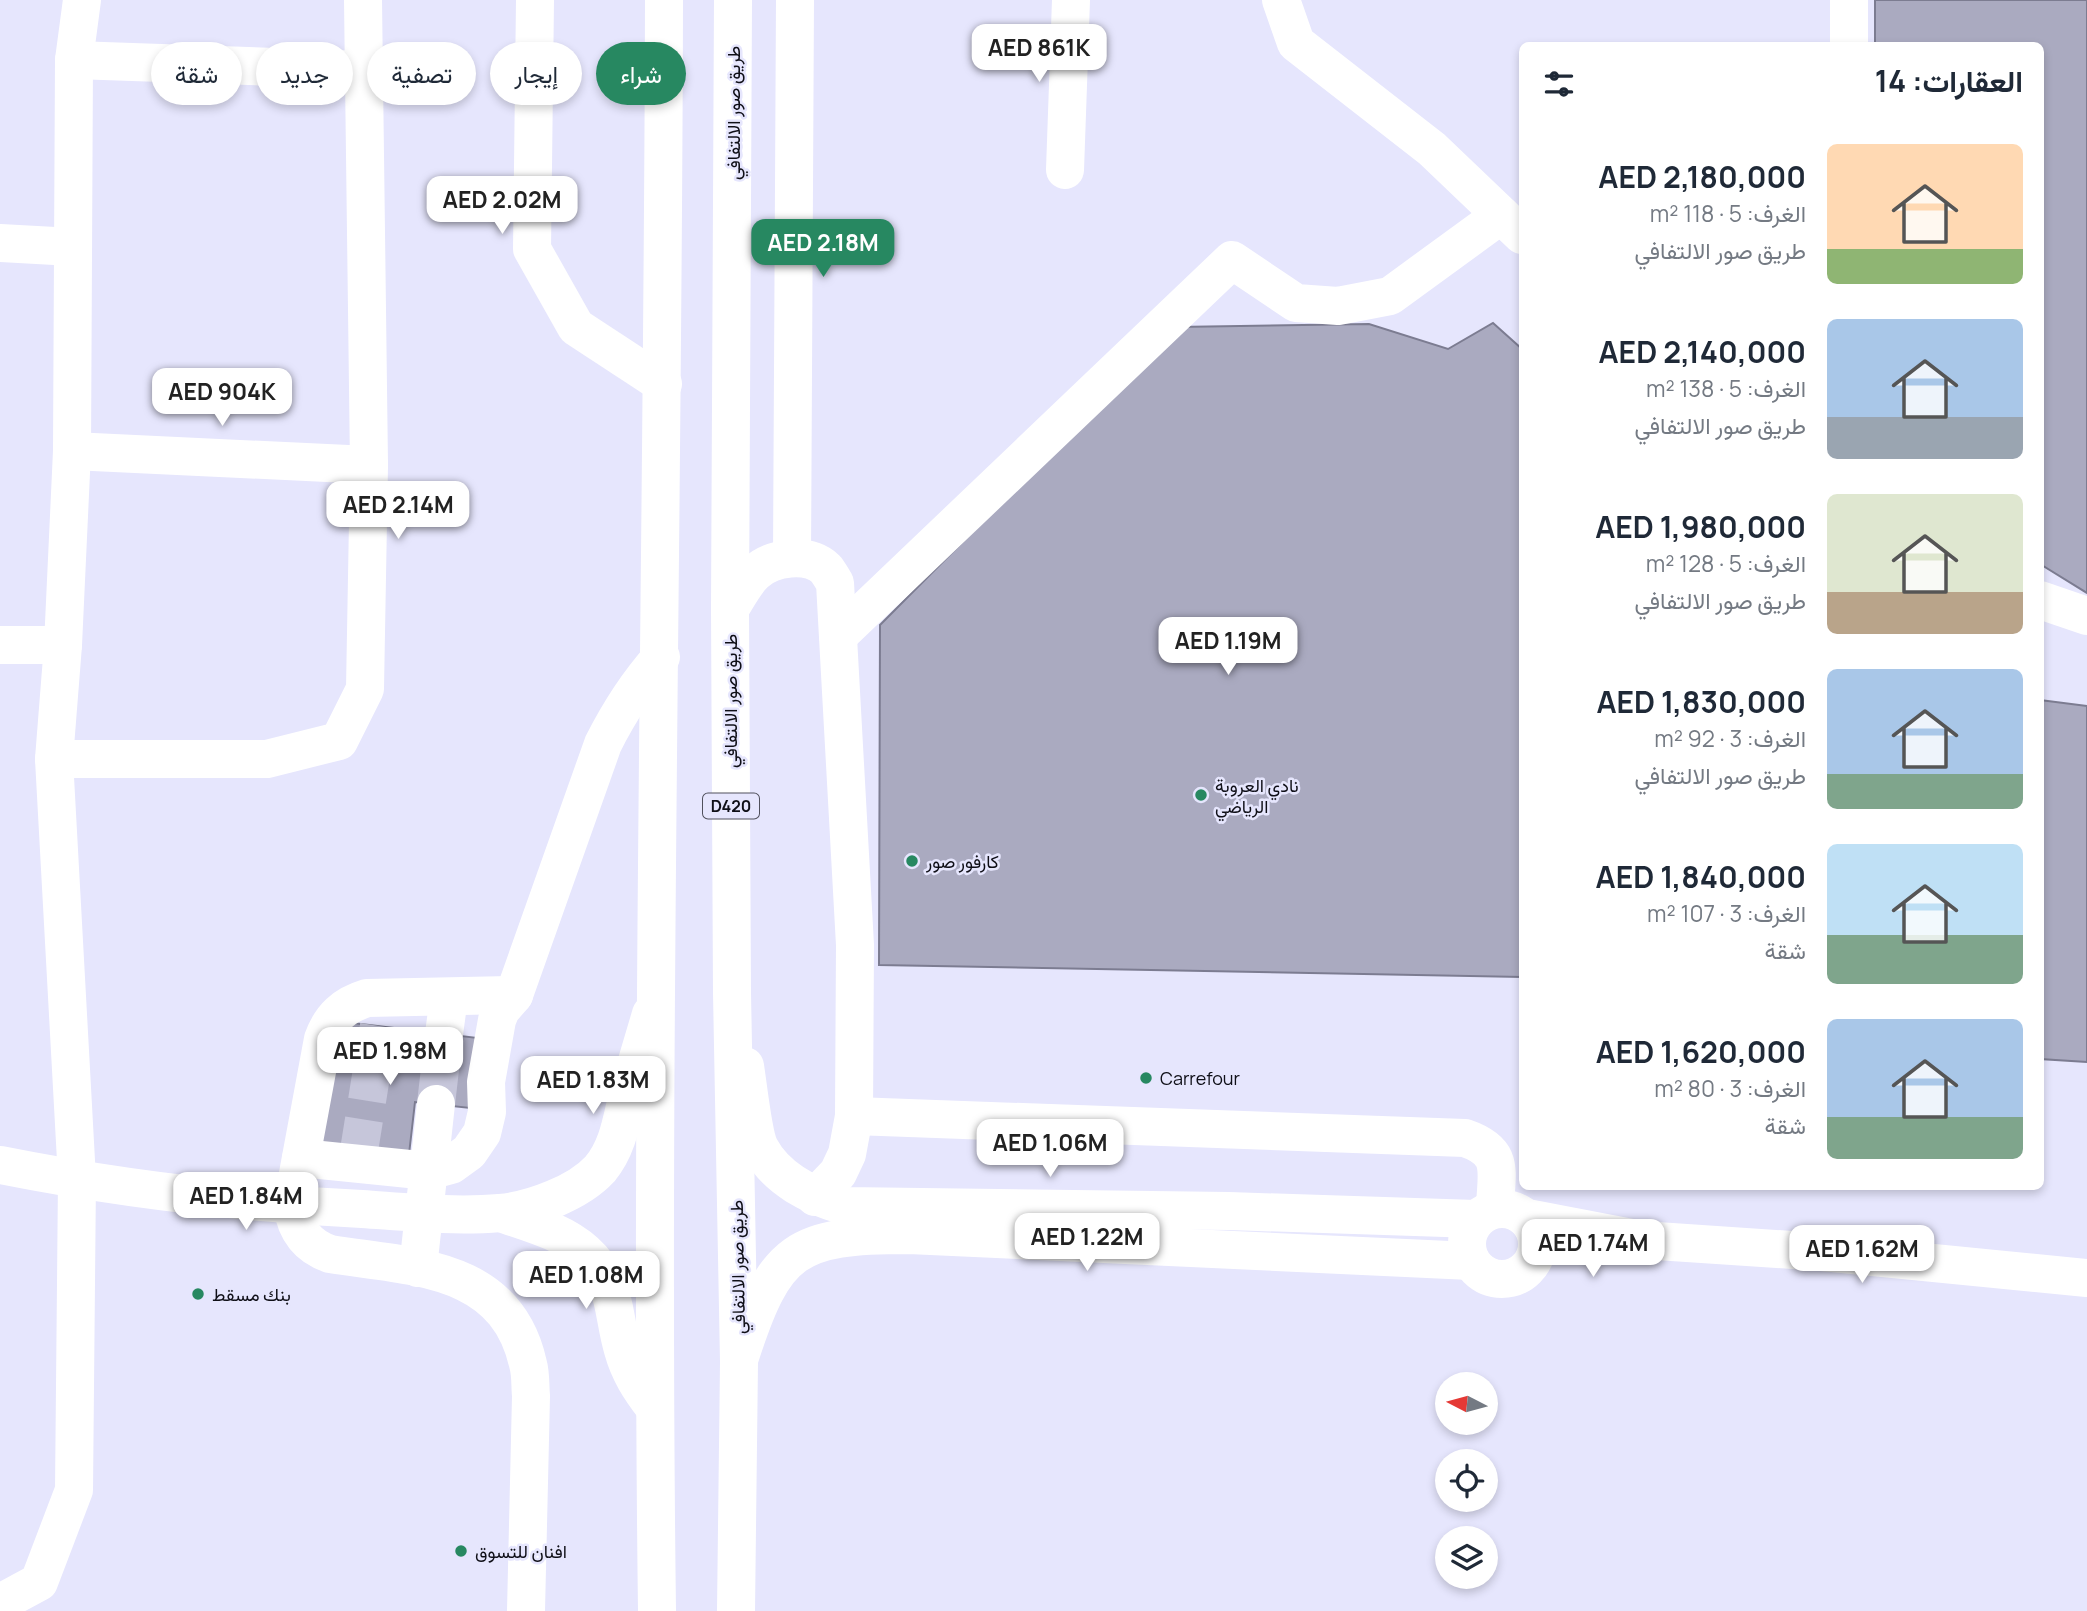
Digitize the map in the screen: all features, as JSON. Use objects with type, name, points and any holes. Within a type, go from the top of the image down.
[{"type":"street","points":[[0,1603],[39,1582],[74,1489],[77,1179],[54,759],[63,645],[72,451],[74,60],[82,0]]},
{"type":"street","points":[[54,759],[267,759],[340,741],[365,689],[369,465],[363,0]]},
{"type":"street","points":[[535,0],[532,248],[576,327],[663,384]]},
{"type":"street","points":[[657,1611],[654,1407],[664,0]]},
{"type":"street","name":"طريق صور الالتفافي","points":[[733,0],[730,609],[738,1362],[736,1611]]},
{"type":"street","points":[[792,558],[795,0]]},
{"type":"street","points":[[1065,170],[1071,0]]},
{"type":"street","points":[[838,636],[1232,260],[1296,303],[1338,306],[1390,296],[1512,225],[1432,149],[1297,43],[1281,0]]},
{"type":"street","points":[[1849,0],[1849,42]]},
{"type":"street","points":[[74,60],[365,70]]},
{"type":"street","points":[[0,243],[73,247]]},
{"type":"street","points":[[72,451],[369,465]]},
{"type":"street","points":[[730,609],[754,573],[769,564],[792,558],[825,568],[835,583],[855,945],[854,1116],[849,1144],[838,1173],[815,1197]]},
{"type":"street","points":[[2044,601],[2087,616]]},
{"type":"street","points":[[0,645],[63,645]]},
{"type":"street","points":[[301,1158],[357,1161],[429,1171],[451,1165],[469,1152],[482,1133],[487,1112],[496,1106],[507,1089],[520,1016],[514,995],[603,744],[638,683],[660,657]]},
{"type":"street","points":[[732,993],[759,1146],[776,1169],[815,1197],[845,1206],[1504,1214],[1642,1240],[1822,1251],[2087,1278]]},
{"type":"street","points":[[514,995],[449,996],[381,1012],[367,998],[355,1002],[334,1017],[323,1039],[292,1206],[299,1232],[318,1250],[449,1274],[477,1288],[502,1309],[519,1335],[528,1365],[531,1396],[526,1611]]},
{"type":"street","points":[[444,1034],[449,996]]},
{"type":"street","points":[[0,1165],[162,1192],[292,1206],[424,1213],[501,1213],[568,1194],[585,1183],[600,1168],[620,1132],[656,1001]]},
{"type":"street","points":[[418,1268],[436,1104]]},
{"type":"street","points":[[854,1116],[1465,1138],[1486,1147],[1494,1155],[1504,1214]]},
{"type":"street","points":[[1504,1214],[1534,1226],[1537,1237],[1534,1259],[1528,1268],[1519,1275],[1497,1279],[1477,1270],[1467,1250],[1467,1239],[1470,1228],[1504,1214],[1519,1180]]},
{"type":"street","points":[[501,1213],[569,1240],[585,1252],[598,1267],[615,1303],[622,1348],[629,1369],[654,1407]]},
{"type":"street","points":[[738,1362],[754,1314],[766,1289],[785,1261],[801,1250],[825,1241],[858,1235],[923,1235],[1471,1261]]},
{"type":"street","points":[[1534,1259],[1642,1240]]},
{"type":"building","points":[[1875,0],[2087,0],[2087,593],[2044,566],[2044,42],[1875,42]]},
{"type":"building","name":"نادي العروبة الرياضي","points":[[1493,323],[1519,346],[1519,977],[879,965],[880,625],[1176,327],[1369,324],[1448,349]]},
{"type":"building","points":[[2044,701],[2087,706],[2087,1062],[2044,1059]]},
{"type":"building","points":[[336,1021],[478,1038],[470,1108],[415,1102],[408,1163],[320,1153]]},
{"type":"tunnel","points":[[358,1157],[379,1026]]},
{"type":"tunnel","points":[[436,1104],[444,1034]]},
{"type":"place","name":"نادي العروبة الرياضي","points":[[1201,795]]},
{"type":"place","name":"كارفور صور","points":[[912,861]]},
{"type":"place","name":"Carrefour","points":[[1146,1078]]},
{"type":"place","name":"بنك مسقط","points":[[198,1294]]},
{"type":"place","name":"افنان للتسوق","points":[[461,1551]]}]
